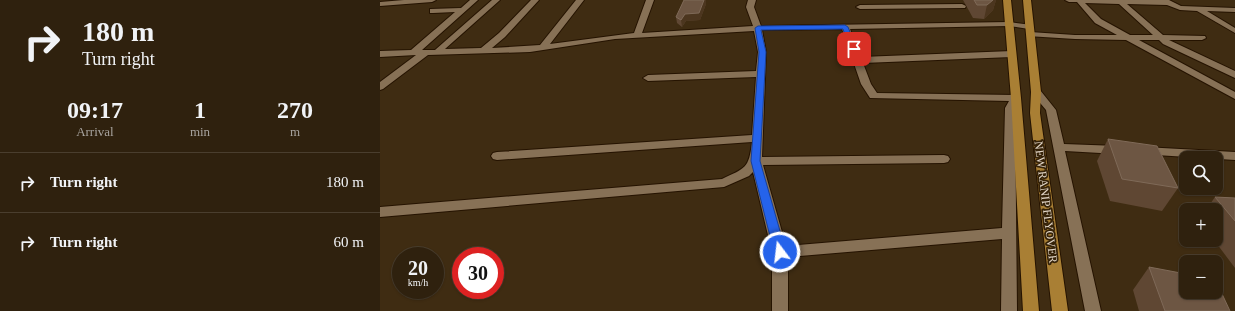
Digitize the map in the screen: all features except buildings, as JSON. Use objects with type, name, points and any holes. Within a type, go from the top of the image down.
[{"type":"main road","name":"NEW RANIP FLYOVER","points":[[1007,0],[1016,98],[1031,311]]},
{"type":"main road","name":"NEW RANIP FLYOVER","points":[[1027,0],[1036,92],[1035,114],[1060,311]]},
{"type":"street","points":[[380,4],[432,0]]},
{"type":"street","points":[[412,53],[474,0]]},
{"type":"street","points":[[437,52],[496,0]]},
{"type":"street","points":[[483,51],[502,35],[535,0]]},
{"type":"street","points":[[543,47],[580,0]]},
{"type":"street","points":[[637,35],[650,0]]},
{"type":"street","points":[[752,0],[750,7],[758,28],[762,52],[756,161],[780,252],[780,311]]},
{"type":"street","points":[[1069,0],[1166,2],[1180,8],[1200,10],[1235,10]]},
{"type":"street","points":[[1079,0],[1098,21],[1235,96]]},
{"type":"street","points":[[1122,2],[1166,42],[1235,75]]},
{"type":"street","points":[[938,3],[952,25]]},
{"type":"street","points":[[380,54],[483,51],[543,47],[637,35],[758,28],[845,27],[861,13],[893,7],[938,3],[962,6]]},
{"type":"street","points":[[433,11],[463,10]]},
{"type":"street","points":[[1200,10],[1235,31]]},
{"type":"street","points":[[861,13],[952,25],[1009,24],[1030,30],[1076,37],[1125,36],[1202,38]]},
{"type":"street","points":[[845,27],[866,84],[874,96],[1016,98]]},
{"type":"street","points":[[380,87],[426,52]]},
{"type":"street","points":[[858,60],[1012,54]]},
{"type":"street","points":[[648,78],[761,74]]},
{"type":"street","points":[[1036,92],[1051,110],[1093,311]]},
{"type":"street","points":[[1009,311],[1010,108],[1016,98]]},
{"type":"street","points":[[498,156],[758,138]]},
{"type":"street","points":[[1059,147],[1235,156]]},
{"type":"street","points":[[380,212],[724,184],[745,173],[756,161],[944,159]]},
{"type":"street","points":[[780,252],[1009,233]]},
{"type":"route","points":[[780,252],[756,161],[762,52],[758,28],[845,27],[854,49]]}]
